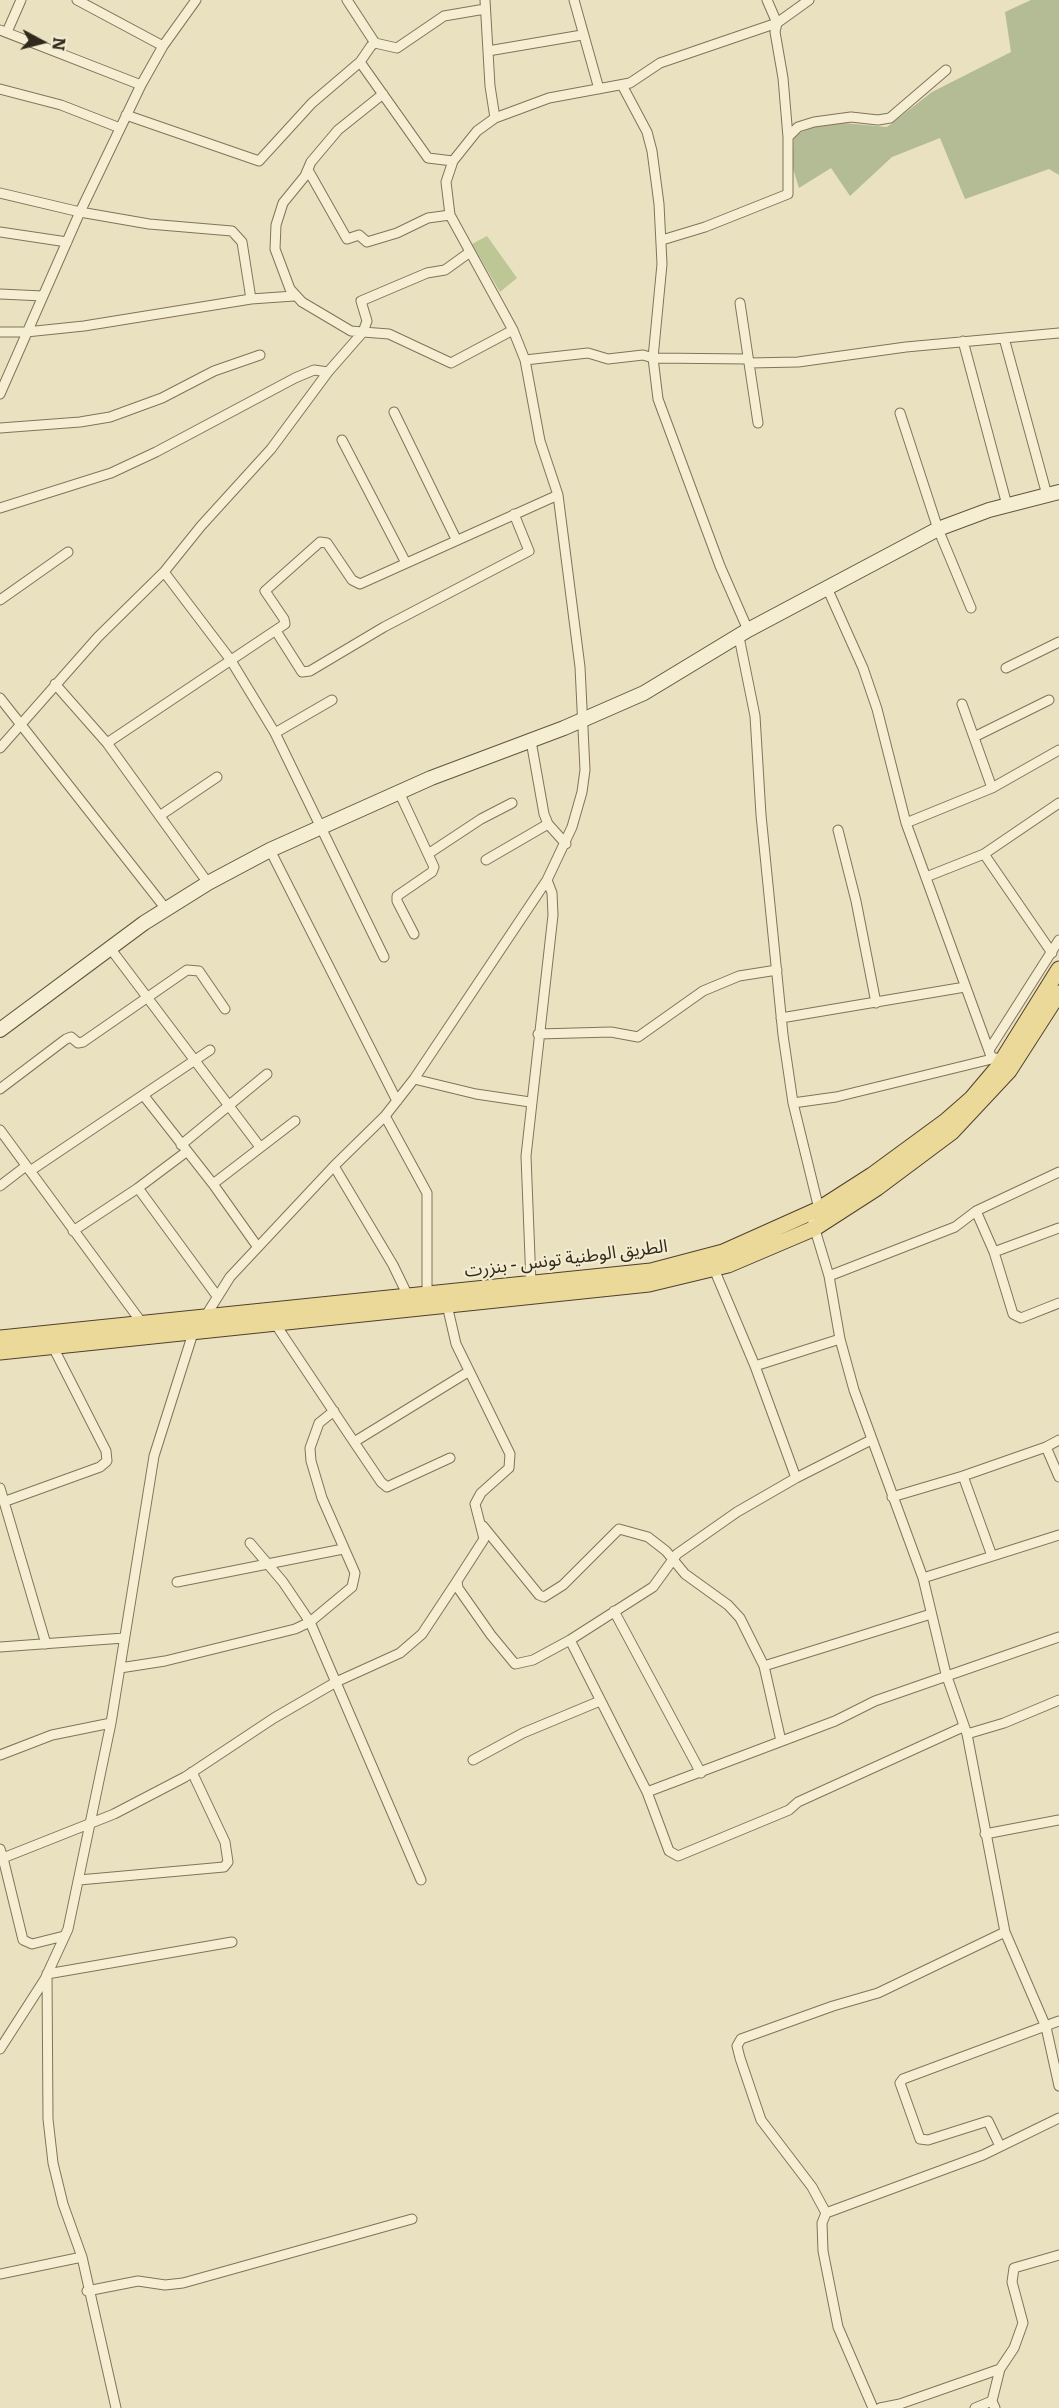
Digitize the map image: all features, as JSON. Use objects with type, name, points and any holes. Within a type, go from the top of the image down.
[{"type":"main road","name":"الطريق الوطنية تونس - بنزرت","points":[[0,1338],[651,1271],[723,1252],[814,1211],[872,1175],[947,1120],[987,1082],[996,1055],[1059,970]]},
{"type":"main road","name":"الطريق الوطنية تونس - بنزرت","points":[[0,1352],[276,1325],[649,1284],[714,1269],[815,1228],[920,1157],[973,1112],[1009,1071],[1059,993]]},
{"type":"street","points":[[21,0],[4,31],[141,85]]},
{"type":"street","points":[[77,0],[163,46]]},
{"type":"street","points":[[0,394],[80,212],[126,115],[163,46],[196,0]]},
{"type":"street","points":[[347,0],[375,43],[397,48],[444,16],[485,4],[490,86],[495,118]]},
{"type":"street","points":[[574,0],[599,89]]},
{"type":"street","points":[[662,240],[705,227],[788,194],[788,137],[783,78],[775,32],[777,23],[767,0]]},
{"type":"street","points":[[0,2049],[47,1974],[64,1936],[92,1821],[111,1723],[154,1456],[192,1333],[207,1315],[230,1276],[334,1166],[385,1116],[414,1078],[547,880],[566,844],[577,811],[583,781],[580,667],[558,495],[540,441],[525,360],[513,330],[450,215],[446,182],[453,160],[477,131],[495,118],[549,98],[630,83],[660,63],[777,23],[809,0]]},
{"type":"street","points":[[488,51],[582,34]]},
{"type":"street","points":[[126,115],[259,161],[312,103],[360,62],[375,43]]},
{"type":"street","points":[[360,62],[428,158],[453,160]]},
{"type":"street","points":[[788,137],[798,127],[825,120],[851,117],[878,120],[890,118],[946,70]]},
{"type":"street","points":[[622,85],[647,132],[652,151],[662,240],[653,358],[654,379],[667,427],[744,633],[754,716],[761,815],[781,1018],[815,1228],[829,1276],[840,1339],[871,1440],[923,1578],[946,1674],[965,1731],[1005,1932],[1046,2027],[1059,2086]]},
{"type":"street","points":[[0,89],[61,105],[120,128]]},
{"type":"street","points":[[294,296],[275,249],[276,225],[283,203],[316,156],[338,130],[383,94]]},
{"type":"street","points":[[308,170],[347,239],[358,236],[367,242],[397,233],[428,218],[450,215]]},
{"type":"street","points":[[0,193],[80,212],[149,224],[232,231],[242,242],[250,299]]},
{"type":"street","points":[[0,232],[67,242]]},
{"type":"street","points":[[0,748],[55,684],[164,572],[201,526],[271,449],[328,372],[363,332],[367,321],[361,301],[427,273],[444,270],[470,252]]},
{"type":"street","points":[[0,294],[43,296]]},
{"type":"street","points":[[0,332],[27,332],[137,319],[250,299],[294,296],[351,331],[389,334],[451,363],[513,330]]},
{"type":"street","points":[[740,303],[758,423]]},
{"type":"street","points":[[525,360],[588,353],[608,359],[643,355],[653,358],[748,361],[820,360],[963,340],[1059,333]]},
{"type":"street","points":[[0,1030],[166,909],[208,883],[270,850],[399,792],[583,720],[651,689],[744,633],[938,529],[1007,505],[1053,493],[1004,338]]},
{"type":"street","points":[[963,340],[1007,505]]},
{"type":"street","points":[[0,428],[80,423],[110,417],[162,398],[214,371],[260,355]]},
{"type":"street","points":[[0,508],[111,473],[156,452],[295,378],[314,370],[328,372]]},
{"type":"street","points":[[394,412],[456,539]]},
{"type":"street","points":[[900,413],[938,529],[971,608]]},
{"type":"street","points":[[342,440],[406,563]]},
{"type":"street","points":[[107,743],[286,623],[266,596],[266,589],[320,542],[327,543],[352,580],[360,584],[558,495]]},
{"type":"street","points":[[276,631],[302,672],[310,671],[384,627],[529,551],[514,514]]},
{"type":"street","points":[[0,600],[68,552]]},
{"type":"street","points":[[164,572],[230,659],[275,733],[384,957]]},
{"type":"street","points":[[828,590],[854,646],[877,708],[906,823],[964,987],[996,1055]]},
{"type":"street","points":[[1006,668],[1059,642]]},
{"type":"street","points":[[55,684],[107,743],[208,883]]},
{"type":"street","points":[[0,698],[166,909]]},
{"type":"street","points":[[275,733],[332,700]]},
{"type":"street","points":[[974,737],[1049,700]]},
{"type":"street","points":[[962,704],[992,788]]},
{"type":"street","points":[[531,741],[548,824],[566,844]]},
{"type":"street","points":[[906,823],[992,788],[1059,750]]},
{"type":"street","points":[[161,815],[217,777]]},
{"type":"street","points":[[399,792],[434,867],[432,872],[397,896],[397,901],[414,934]]},
{"type":"street","points":[[428,854],[481,819],[512,803]]},
{"type":"street","points":[[926,878],[984,854],[1059,803]]},
{"type":"street","points":[[486,860],[548,824]]},
{"type":"street","points":[[838,830],[856,901],[876,1003]]},
{"type":"street","points":[[270,850],[397,1101]]},
{"type":"street","points":[[984,854],[1052,953]]},
{"type":"street","points":[[531,1283],[526,1156],[530,1102],[553,915],[552,893],[547,880]]},
{"type":"street","points":[[793,1103],[836,1096],[996,1055],[1059,940]]},
{"type":"street","points":[[110,948],[193,1061],[261,1147]]},
{"type":"street","points":[[0,1089],[66,1039],[71,1037],[78,1043],[83,1042],[187,970],[196,970],[225,1009]]},
{"type":"street","points":[[538,1034],[611,1032],[638,1037],[703,991],[739,976],[777,970]]},
{"type":"street","points":[[781,1018],[964,987]]},
{"type":"street","points":[[0,1186],[144,1096],[210,1050]]},
{"type":"street","points":[[73,1231],[138,1188],[267,1074]]},
{"type":"street","points":[[414,1078],[476,1094],[530,1102]]},
{"type":"street","points":[[144,1096],[213,1184],[257,1246]]},
{"type":"street","points":[[385,1116],[428,1193],[427,1294]]},
{"type":"street","points":[[213,1184],[295,1121]]},
{"type":"street","points":[[0,1130],[142,1323]]},
{"type":"street","points":[[334,1166],[393,1265],[408,1296]]},
{"type":"street","points":[[829,1276],[955,1227],[976,1210],[1059,1172]]},
{"type":"street","points":[[138,1188],[217,1296]]},
{"type":"street","points":[[976,1210],[994,1252],[1013,1314],[1017,1317],[1059,1303]]},
{"type":"street","points":[[994,1252],[1059,1228]]},
{"type":"street","points":[[714,1269],[755,1366],[796,1478]]},
{"type":"street","points":[[447,1305],[456,1344],[510,1454],[509,1468],[481,1493],[476,1504],[477,1515],[483,1525],[539,1595],[544,1597],[563,1585],[618,1529],[648,1537],[685,1574],[728,1605],[740,1618],[764,1666],[781,1741]]},
{"type":"street","points":[[276,1325],[381,1482],[387,1487],[450,1458]]},
{"type":"street","points":[[755,1366],[840,1339]]},
{"type":"street","points":[[6,1501],[100,1467],[107,1461],[106,1450],[53,1347]]},
{"type":"street","points":[[354,1442],[468,1372]]},
{"type":"street","points":[[120,1668],[259,1638],[310,1622],[354,1583],[355,1573],[343,1549],[311,1461],[310,1448],[319,1422],[334,1411]]},
{"type":"street","points":[[457,1581],[458,1588],[491,1635],[515,1664],[533,1660],[570,1640],[653,1587],[669,1568],[672,1559],[737,1512],[796,1478],[871,1440]]},
{"type":"street","points":[[892,1497],[963,1476],[1046,1447],[1059,1440]]},
{"type":"street","points":[[1046,1447],[1059,1477]]},
{"type":"street","points":[[963,1476],[992,1556]]},
{"type":"street","points":[[0,1488],[6,1501],[46,1644]]},
{"type":"street","points":[[64,1936],[32,1944],[23,1940],[1,1855],[114,1814],[192,1772],[274,1718],[336,1682],[410,1646],[422,1634],[484,1539],[483,1525]]},
{"type":"street","points":[[923,1578],[1059,1536]]},
{"type":"street","points":[[249,1543],[283,1582],[310,1622],[421,1880]]},
{"type":"street","points":[[177,1582],[343,1549]]},
{"type":"street","points":[[614,1611],[701,1773]]},
{"type":"street","points":[[764,1666],[931,1614]]},
{"type":"street","points":[[647,1792],[835,1721],[875,1701],[946,1674],[1059,1637]]},
{"type":"street","points":[[0,1647],[124,1638]]},
{"type":"street","points":[[570,1640],[647,1792],[669,1851],[678,1856],[789,1810],[798,1802],[965,1731],[1004,1723],[1059,1700]]},
{"type":"street","points":[[473,1760],[523,1732],[600,1701]]},
{"type":"street","points":[[0,1755],[52,1735],[111,1723]]},
{"type":"street","points":[[78,1880],[224,1867],[228,1862],[225,1842],[192,1772]]},
{"type":"street","points":[[986,1834],[1059,1820]]},
{"type":"street","points":[[826,2213],[812,2187],[761,2120],[737,2046],[741,2038],[878,1993],[1005,1932]]},
{"type":"street","points":[[47,1974],[232,1942]]},
{"type":"street","points":[[47,1974],[48,2119],[53,2163],[82,2257],[87,2290],[116,2408]]},
{"type":"street","points":[[1000,2146],[988,2121],[928,2140],[920,2139],[900,2083],[903,2079],[1059,2022]]},
{"type":"street","points":[[873,2408],[838,2327],[823,2252],[822,2223],[826,2213],[919,2181],[1059,2118]]},
{"type":"street","points":[[87,2290],[138,2281],[165,2285],[183,2283],[412,2219]]},
{"type":"street","points":[[975,2408],[993,2405],[1000,2369],[1014,2348],[1023,2323],[1012,2282],[1014,2268],[1059,2255]]},
{"type":"street","points":[[0,2274],[82,2257]]},
{"type":"street","points":[[880,2408],[900,2404],[1000,2369]]},
{"type":"green space","points":[[1031,0],[1059,0],[1059,175],[1049,169],[965,199],[940,138],[892,157],[850,196],[831,168],[799,188],[792,165],[794,135],[817,126],[844,123],[887,127],[932,92],[1011,52],[1005,12]]},
{"type":"green space","points":[[487,236],[517,278],[500,292],[472,244]]}]
